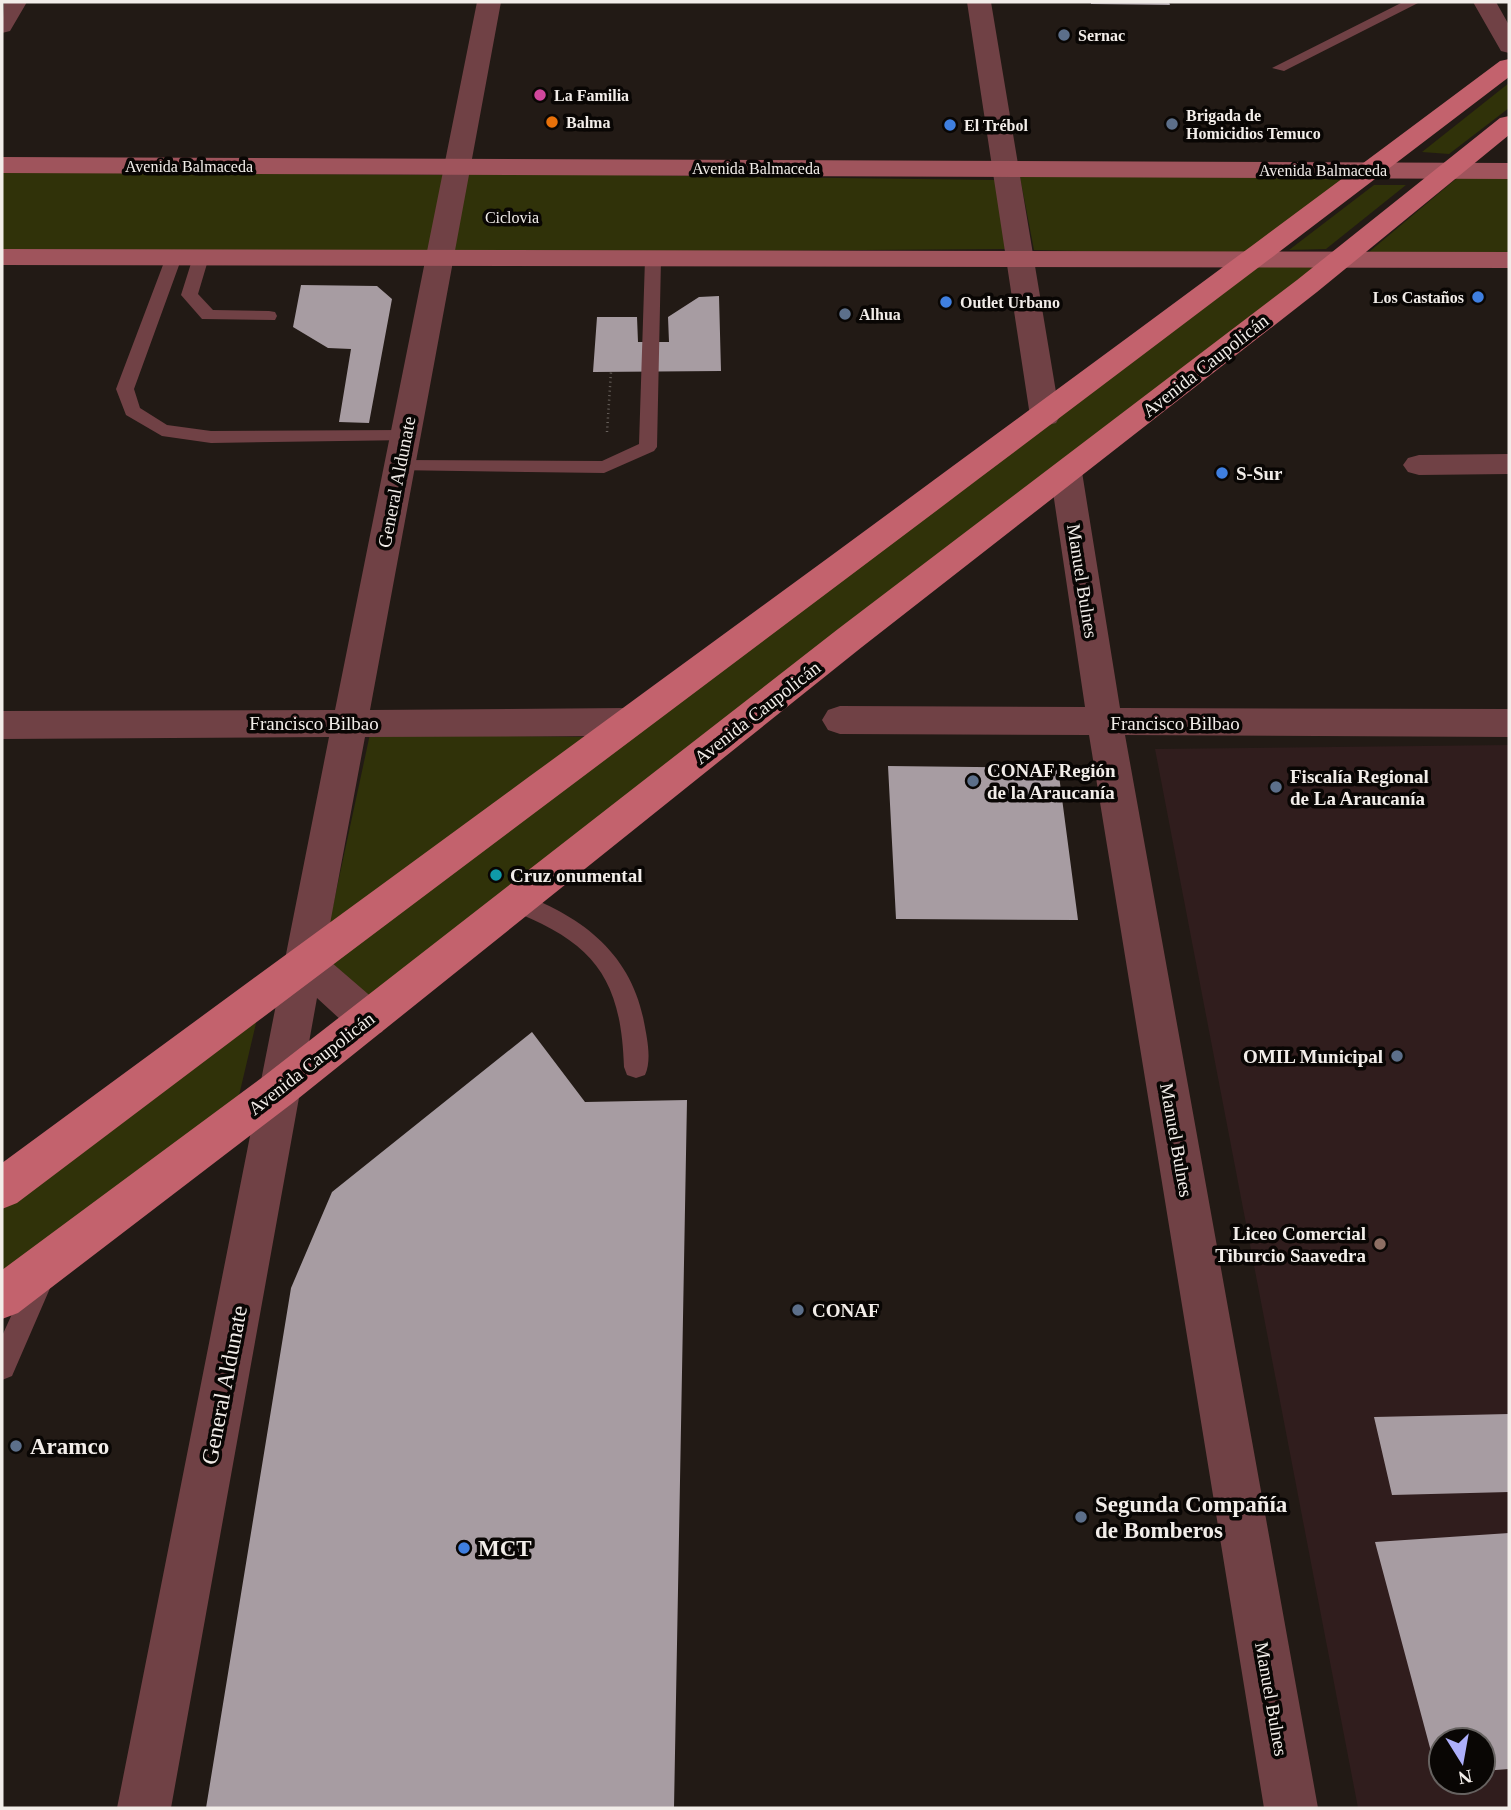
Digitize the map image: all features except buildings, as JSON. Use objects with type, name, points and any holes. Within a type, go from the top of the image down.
[{"type":"main road","points":[[2,1189],[627,722],[1045,416],[1509,66]]},
{"type":"main road","name":"Avenida Caupolicán","points":[[2,1297],[279,1089],[1020,507],[1339,261],[1509,124]]},
{"type":"main road","name":"Avenida Balmaceda","points":[[2,165],[1509,171]]},
{"type":"main road","points":[[2,257],[1509,260]]},
{"type":"main road","points":[[1020,507],[1041,472],[1047,435],[1045,416]]},
{"type":"street","points":[[2,26],[15,2]]},
{"type":"street","name":"General Aldunate","points":[[144,1808],[279,1089],[489,2]]},
{"type":"street","points":[[979,2],[1045,416]]},
{"type":"street","points":[[1485,2],[1509,46]]},
{"type":"street","points":[[1419,465],[1509,464]]},
{"type":"street","name":"Manuel Bulnes","points":[[1066,472],[1105,723],[1291,1808]]},
{"type":"street","name":"Francisco Bilbao","points":[[840,720],[1509,723]]},
{"type":"street","name":"Francisco Bilbao","points":[[2,725],[627,722]]},
{"type":"street","points":[[304,962],[368,1019]]},
{"type":"lane","points":[[1279,68],[1413,2]]},
{"type":"lane","points":[[187,257],[188,295],[201,311],[208,315],[269,316]]},
{"type":"lane","points":[[187,257],[125,389],[132,411],[162,430],[211,437],[604,467],[648,447],[653,260]]},
{"type":"lane","points":[[516,902],[547,913],[576,929],[599,950],[618,975],[631,1004],[637,1035],[636,1067]]},
{"type":"lane","points":[[2,1366],[51,1258]]},
{"type":"path","points":[[604,467],[611,372]]},
{"type":"shaded area","points":[[1509,83],[1509,108],[1449,154],[1422,152]]},
{"type":"shaded area","points":[[2,172],[444,175],[428,252],[2,249]]},
{"type":"shaded area","points":[[466,173],[997,180],[1006,249],[450,253]]},
{"type":"shaded area","points":[[1353,175],[1243,255],[1034,250],[1020,177]]},
{"type":"shaded area","points":[[1457,178],[1509,178],[1509,252],[1369,252]]},
{"type":"shaded area","points":[[1374,185],[1406,185],[1326,249],[1289,250]]},
{"type":"shaded area","points":[[1255,267],[1316,267],[365,1002],[318,967]]},
{"type":"shaded area","points":[[370,734],[587,737],[328,929]]},
{"type":"shaded area","name":"Liceo Comercial Tiburcio Saavedra","points":[[1509,745],[1509,1808],[1358,1808],[1155,749]]},
{"type":"shaded area","points":[[257,1019],[237,1104],[2,1277],[2,1210]]},
{"type":"place","name":"Sernac","points":[[1064,35]]},
{"type":"place","name":"La Familia","points":[[540,95]]},
{"type":"place","name":"Balma","points":[[552,122]]},
{"type":"place","name":"Brigada de Homicidios Temuco","points":[[1172,124]]},
{"type":"place","name":"El Trébol","points":[[950,125]]},
{"type":"place","name":"Los Castaños","points":[[1478,297]]},
{"type":"place","name":"Outlet Urbano","points":[[946,302]]},
{"type":"place","name":"Alhua","points":[[845,314]]},
{"type":"place","name":"S-Sur","points":[[1222,473]]},
{"type":"place","name":"CONAF Región de la Araucanía","points":[[973,781]]},
{"type":"place","name":"Fiscalía Regional de La Araucanía","points":[[1276,787]]},
{"type":"place","name":"Cruz onumental","points":[[496,875]]},
{"type":"place","name":"OMIL Municipal","points":[[1397,1056]]},
{"type":"place","name":"Liceo Comercial Tiburcio Saavedra","points":[[1380,1244]]},
{"type":"place","name":"CONAF","points":[[798,1310]]},
{"type":"place","name":"Aramco","points":[[16,1446]]},
{"type":"place","name":"Segunda Compañía de Bomberos","points":[[1081,1517]]},
{"type":"place","name":"MCT","points":[[464,1548]]}]
